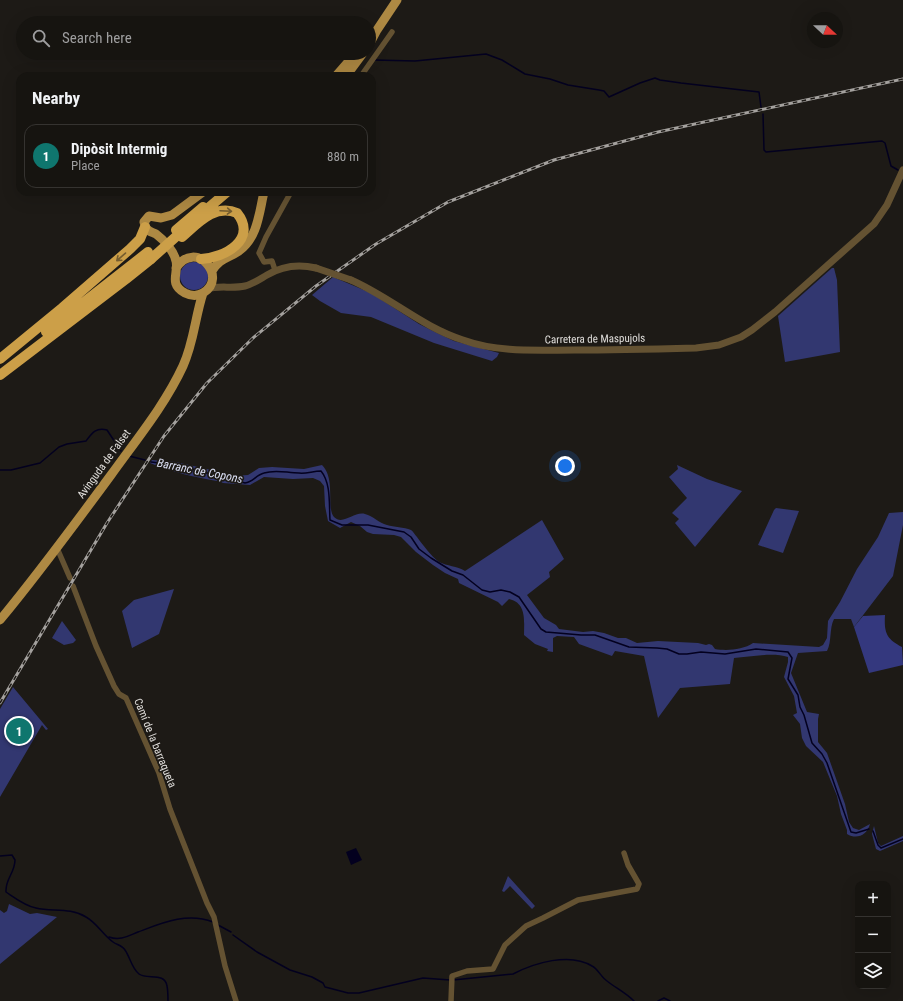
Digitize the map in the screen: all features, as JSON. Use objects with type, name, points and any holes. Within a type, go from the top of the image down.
[{"type":"highway","points":[[179,233],[217,196]]},
{"type":"highway","points":[[0,375],[29,350],[179,233],[222,196]]},
{"type":"highway","points":[[179,233],[215,212],[228,210],[236,213],[242,221],[243,226],[243,235],[239,243],[218,256],[202,259]]},
{"type":"highway","points":[[0,359],[62,308],[152,229]]},
{"type":"highway","points":[[0,366],[29,350],[138,270],[150,255]]},
{"type":"main road","points":[[376,31],[397,0]]},
{"type":"main road","points":[[339,72],[350,60]]},
{"type":"main road","points":[[345,72],[355,60]]},
{"type":"main road","points":[[349,72],[359,60]]},
{"type":"main road","points":[[198,196],[172,215],[157,218],[152,216],[148,217],[144,222],[160,236],[174,253],[177,262],[175,276],[176,284],[181,290],[190,295],[198,308]]},
{"type":"main road","points":[[190,295],[195,295],[205,291],[211,282],[212,273],[220,261],[239,250],[250,239],[257,226],[263,196]]},
{"type":"main road","points":[[152,229],[160,224],[157,218]]},
{"type":"main road","points":[[152,229],[161,234],[176,252],[189,258]]},
{"type":"main road","points":[[176,268],[183,260],[196,257],[207,262],[212,273]]},
{"type":"main road","name":"Avinguda de Falset","points":[[0,620],[57,548],[140,434],[174,382],[189,352],[194,335],[198,308],[205,291]]},
{"type":"street","points":[[376,35],[392,32],[376,55]]},
{"type":"street","points":[[364,72],[372,60]]},
{"type":"street","name":"Carretera de Maspujols","points":[[205,291],[213,287],[234,288],[253,284],[275,270],[298,266],[316,268],[351,280],[371,290],[434,328],[463,340],[488,347],[514,350],[537,350],[689,348],[719,346],[741,338],[765,321],[868,229],[884,210],[903,170]]},
{"type":"street","points":[[275,270],[272,261],[264,262],[259,254],[266,237],[289,196]]},
{"type":"street","points":[[212,273],[221,283],[234,288]]},
{"type":"street","points":[[57,548],[70,578]]},
{"type":"street","name":"Camí de la barraqueta","points":[[73,586],[96,646],[114,686],[119,694],[126,698],[133,711],[159,773],[170,809],[214,917],[225,966],[236,1001]]},
{"type":"street","points":[[451,1001],[452,976],[467,971],[492,969],[506,945],[526,926],[578,900],[637,889],[639,884],[624,853]]},
{"type":"shaded area","points":[[194,262],[204,266],[208,276],[204,286],[194,290],[184,286],[180,276],[184,266]]},
{"type":"shaded area","points":[[832,268],[834,268],[837,280],[840,352],[785,362],[778,316]]},
{"type":"shaded area","points":[[333,277],[371,293],[419,324],[454,341],[499,353],[492,361],[434,343],[371,317],[341,313],[312,295]]},
{"type":"shaded area","points":[[152,460],[176,462],[220,472],[217,481],[191,476],[167,469],[150,463]]},
{"type":"shaded area","points":[[322,465],[329,478],[331,507],[334,517],[341,520],[357,514],[365,514],[384,524],[411,530],[430,554],[439,562],[465,571],[542,520],[564,559],[549,572],[550,577],[527,595],[544,618],[556,625],[559,629],[583,632],[593,631],[618,638],[626,638],[637,643],[658,641],[698,643],[706,645],[709,644],[715,649],[724,650],[739,649],[753,643],[819,647],[823,645],[827,638],[828,621],[840,602],[857,569],[878,537],[889,513],[903,512],[903,525],[893,576],[854,627],[851,619],[834,619],[830,643],[827,651],[798,653],[791,673],[807,712],[819,714],[818,742],[827,753],[845,804],[849,822],[853,828],[859,830],[870,824],[867,831],[864,834],[854,837],[847,834],[837,796],[823,762],[806,746],[802,738],[800,724],[793,715],[797,713],[794,696],[784,677],[788,657],[768,655],[734,658],[730,684],[680,688],[658,718],[644,656],[615,651],[612,656],[579,644],[574,637],[557,636],[553,638],[553,652],[547,651],[548,649],[535,644],[524,635],[522,608],[515,601],[509,599],[502,606],[498,602],[459,583],[458,579],[433,565],[416,552],[401,537],[394,535],[373,534],[351,522],[340,528],[328,521],[325,506],[324,486],[320,481],[313,478],[293,479],[264,477],[250,485],[223,483],[219,481],[222,473],[234,476],[248,475],[259,468],[272,467],[304,469]]},
{"type":"shaded area","points":[[677,465],[707,479],[742,491],[695,547],[675,523],[679,519],[672,513],[687,498],[669,477],[678,469]]},
{"type":"shaded area","points":[[776,508],[799,511],[783,553],[758,545]]},
{"type":"shaded area","points":[[174,589],[159,634],[132,648],[122,611],[134,600]]},
{"type":"shaded area","points":[[885,615],[885,626],[889,638],[902,647],[903,665],[869,673],[854,627],[863,616]]},
{"type":"shaded area","points":[[62,621],[76,640],[73,643],[64,645],[52,638]]},
{"type":"shaded area","points":[[13,687],[48,729],[46,730],[42,725],[0,797],[0,709]]},
{"type":"shaded area","points":[[874,826],[878,843],[881,846],[903,836],[903,841],[880,851],[876,849],[872,834]]},
{"type":"shaded area","points":[[356,848],[362,860],[351,865],[346,852]]},
{"type":"shaded area","points":[[508,876],[535,906],[532,909],[510,886],[504,892],[502,891]]},
{"type":"shaded area","points":[[9,904],[30,914],[37,913],[57,917],[0,964],[0,910],[4,913],[7,911]]},
{"type":"waterway","points":[[374,60],[415,61],[486,54],[502,60],[525,74],[550,79],[568,85],[604,91],[609,97],[655,78],[681,83],[759,92],[761,107]]},
{"type":"waterway","points":[[763,114],[764,150],[766,152],[882,141],[885,143],[891,166],[898,170]]},
{"type":"waterway","points":[[0,470],[11,470],[40,463],[59,447],[86,441],[92,433],[100,429],[107,430],[121,451]]},
{"type":"waterway","name":"Barranc de Copons","points":[[129,456],[145,460]]},
{"type":"waterway","name":"Barranc de Copons","points":[[151,462],[177,465],[245,483],[261,474],[268,472],[277,471],[302,473],[321,471],[328,488],[330,520],[342,525],[368,525],[404,532],[411,537],[419,549],[431,558],[452,571],[463,575],[482,590],[490,592],[501,590],[510,592],[519,597],[541,629],[546,632],[595,635],[629,647],[667,649],[679,654],[701,652],[725,654],[756,649],[788,652],[792,658],[788,679],[798,695],[800,707],[804,715],[812,743],[822,754],[827,763],[851,832],[856,833],[869,829]]},
{"type":"waterway","name":"Barranc de Copons","points":[[873,831],[878,845],[881,848],[903,839]]},
{"type":"waterway","points":[[0,856],[12,855],[15,860],[15,865],[7,883],[6,892],[28,906],[74,912],[90,920],[109,939],[124,948],[139,974],[142,976],[163,979],[166,982],[168,1001]]},
{"type":"waterway","points":[[109,937],[124,938],[165,922],[184,918],[203,919],[213,922]]},
{"type":"waterway","points":[[218,925],[231,932]]},
{"type":"waterway","points":[[233,935],[257,952],[290,970],[312,977],[323,983],[325,987],[348,993],[359,993],[423,978],[450,980]]},
{"type":"waterway","points":[[453,980],[513,974],[541,963],[563,959],[573,960],[583,962],[594,967],[605,979],[634,1001]]},
{"type":"waterway","points":[[658,1001],[664,998],[670,1001]]},
{"type":"railway","points":[[0,703],[107,523],[164,436],[207,383],[253,338],[316,286],[376,244],[448,202],[554,160],[658,132],[903,79]]},
{"type":"place","name":"Dipòsit Intermig","points":[[19,731]]}]
